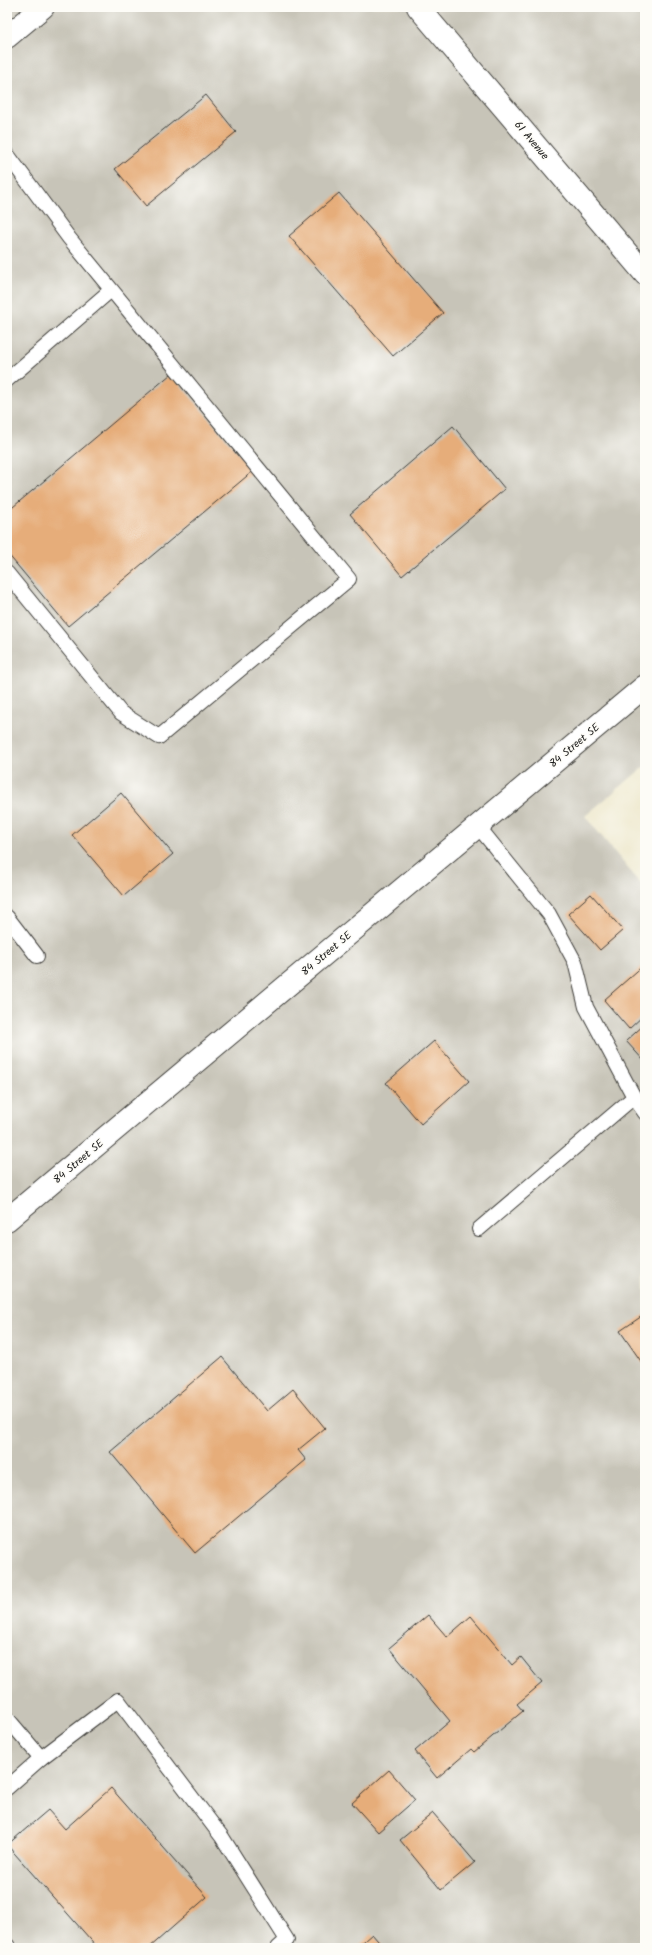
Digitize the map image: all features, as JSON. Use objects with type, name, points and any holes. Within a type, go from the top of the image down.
[{"type":"street","points":[[7,37],[43,7]]},
{"type":"street","name":"61 Avenue","points":[[421,8],[645,274]]},
{"type":"street","name":"84 Street SE","points":[[7,1220],[477,825],[645,686]]},
{"type":"lane","points":[[7,154],[69,238],[349,579],[159,737],[121,712],[7,573]]},
{"type":"lane","points":[[7,380],[111,290]]},
{"type":"lane","points":[[477,825],[549,914],[575,962],[586,1007],[634,1097],[645,1113]]},
{"type":"lane","points":[[7,917],[37,956]]},
{"type":"lane","points":[[480,1229],[634,1097]]},
{"type":"lane","points":[[7,1788],[41,1758],[118,1700],[222,1837],[287,1940],[278,1948]]},
{"type":"lane","points":[[7,1718],[41,1758]]},
{"type":"shaded area","points":[[7,7],[645,7],[645,766],[585,816],[645,889],[645,1939],[635,1948],[7,1948]]},
{"type":"building","points":[[206,95],[236,132],[146,206],[115,169]]},
{"type":"building","points":[[339,193],[443,313],[393,356],[289,236]]},
{"type":"building","points":[[171,374],[253,471],[68,626],[7,553],[7,512]]},
{"type":"building","points":[[453,426],[505,489],[402,576],[350,514]]},
{"type":"building","points":[[121,793],[173,854],[124,896],[72,835]]},
{"type":"building","points":[[591,894],[623,930],[600,950],[568,914]]},
{"type":"building","points":[[645,964],[645,1014],[629,1029],[604,1000]]},
{"type":"building","points":[[645,1024],[645,1062],[626,1041]]},
{"type":"building","points":[[434,1041],[469,1081],[421,1124],[386,1083]]},
{"type":"building","points":[[645,1314],[645,1367],[620,1331]]},
{"type":"building","points":[[222,1357],[267,1411],[293,1389],[325,1428],[298,1450],[306,1460],[195,1553],[110,1452]]},
{"type":"building","points":[[428,1615],[447,1637],[471,1616],[512,1665],[521,1657],[542,1683],[517,1704],[523,1711],[474,1752],[471,1749],[437,1778],[415,1751],[450,1721],[389,1648]]},
{"type":"building","points":[[389,1770],[415,1800],[378,1832],[352,1803]]},
{"type":"building","points":[[111,1788],[207,1897],[149,1948],[98,1948],[7,1845],[48,1810],[65,1829]]},
{"type":"building","points":[[433,1813],[475,1862],[441,1890],[400,1840]]},
{"type":"building","points":[[372,1934],[384,1948],[356,1948]]}]
